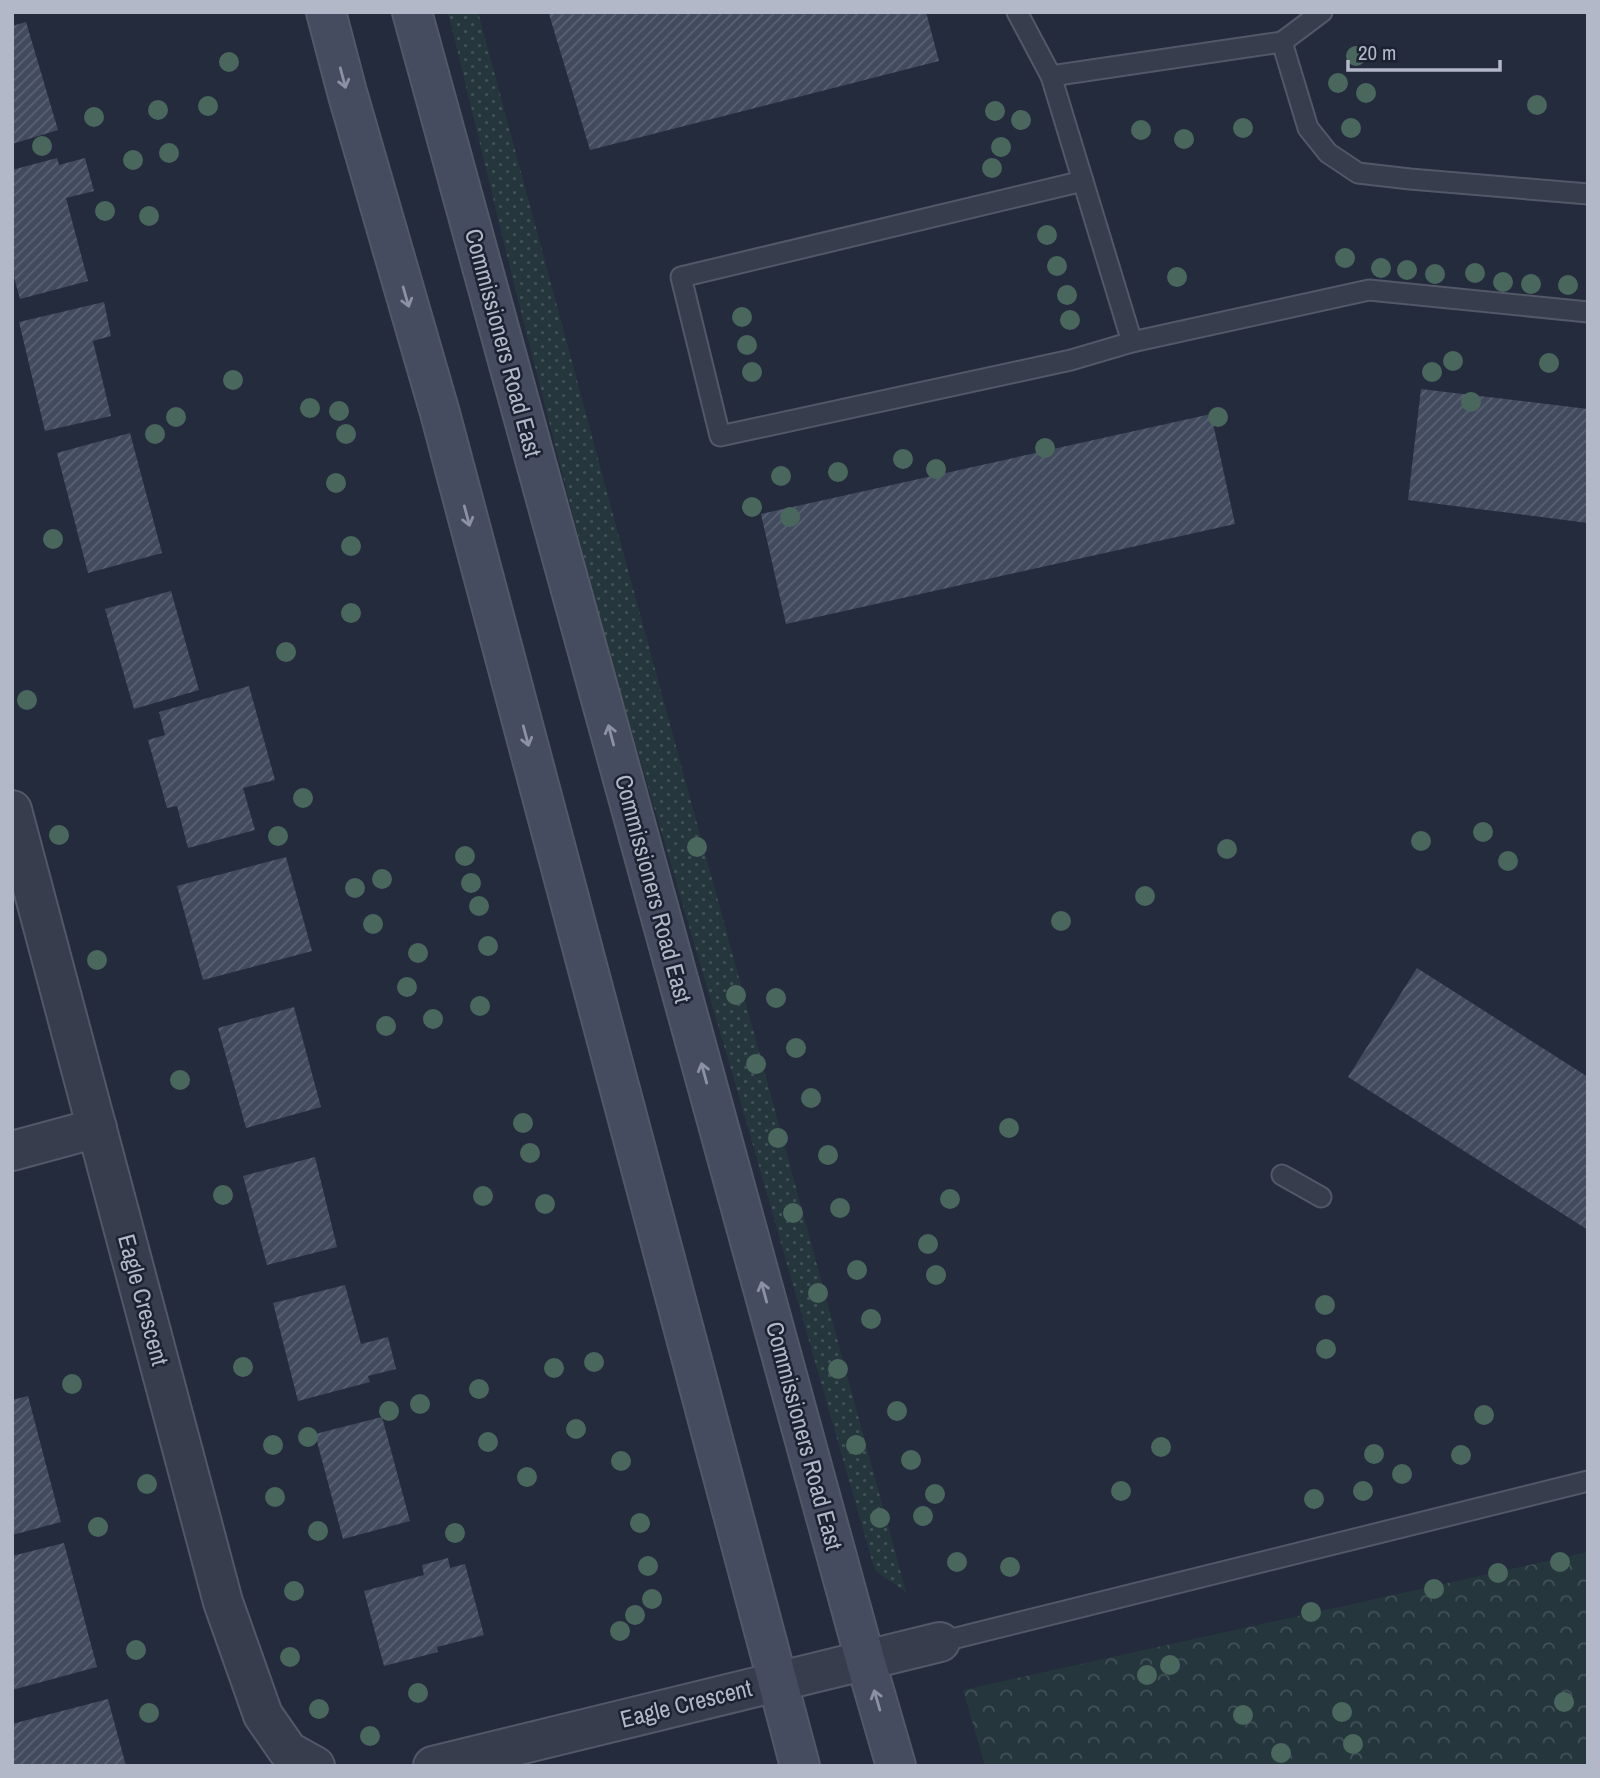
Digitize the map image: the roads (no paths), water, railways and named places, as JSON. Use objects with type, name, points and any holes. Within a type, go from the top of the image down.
[{"type":"main road","points":[[326,12],[440,413],[800,1766]]},
{"type":"main road","name":"Commissioners Road East","points":[[412,12],[896,1766]]},
{"type":"street","name":"Eagle Crescent","points":[[12,810],[223,1602],[263,1715],[288,1751],[315,1766]]},
{"type":"street","points":[[12,1151],[97,1128]]},
{"type":"street","name":"Eagle Crescent","points":[[433,1766],[940,1642]]},
{"type":"lane","points":[[1017,12],[1051,76],[1132,342]]},
{"type":"lane","points":[[1051,76],[1282,42],[1322,12]]},
{"type":"lane","points":[[1282,42],[1308,128],[1328,153],[1359,173],[1588,194]]},
{"type":"lane","points":[[1083,181],[681,277],[720,436],[1071,360],[1132,342],[1369,290],[1588,312]]},
{"type":"lane","points":[[1282,1175],[1321,1197]]},
{"type":"lane","points":[[940,1642],[1588,1481]]}]
